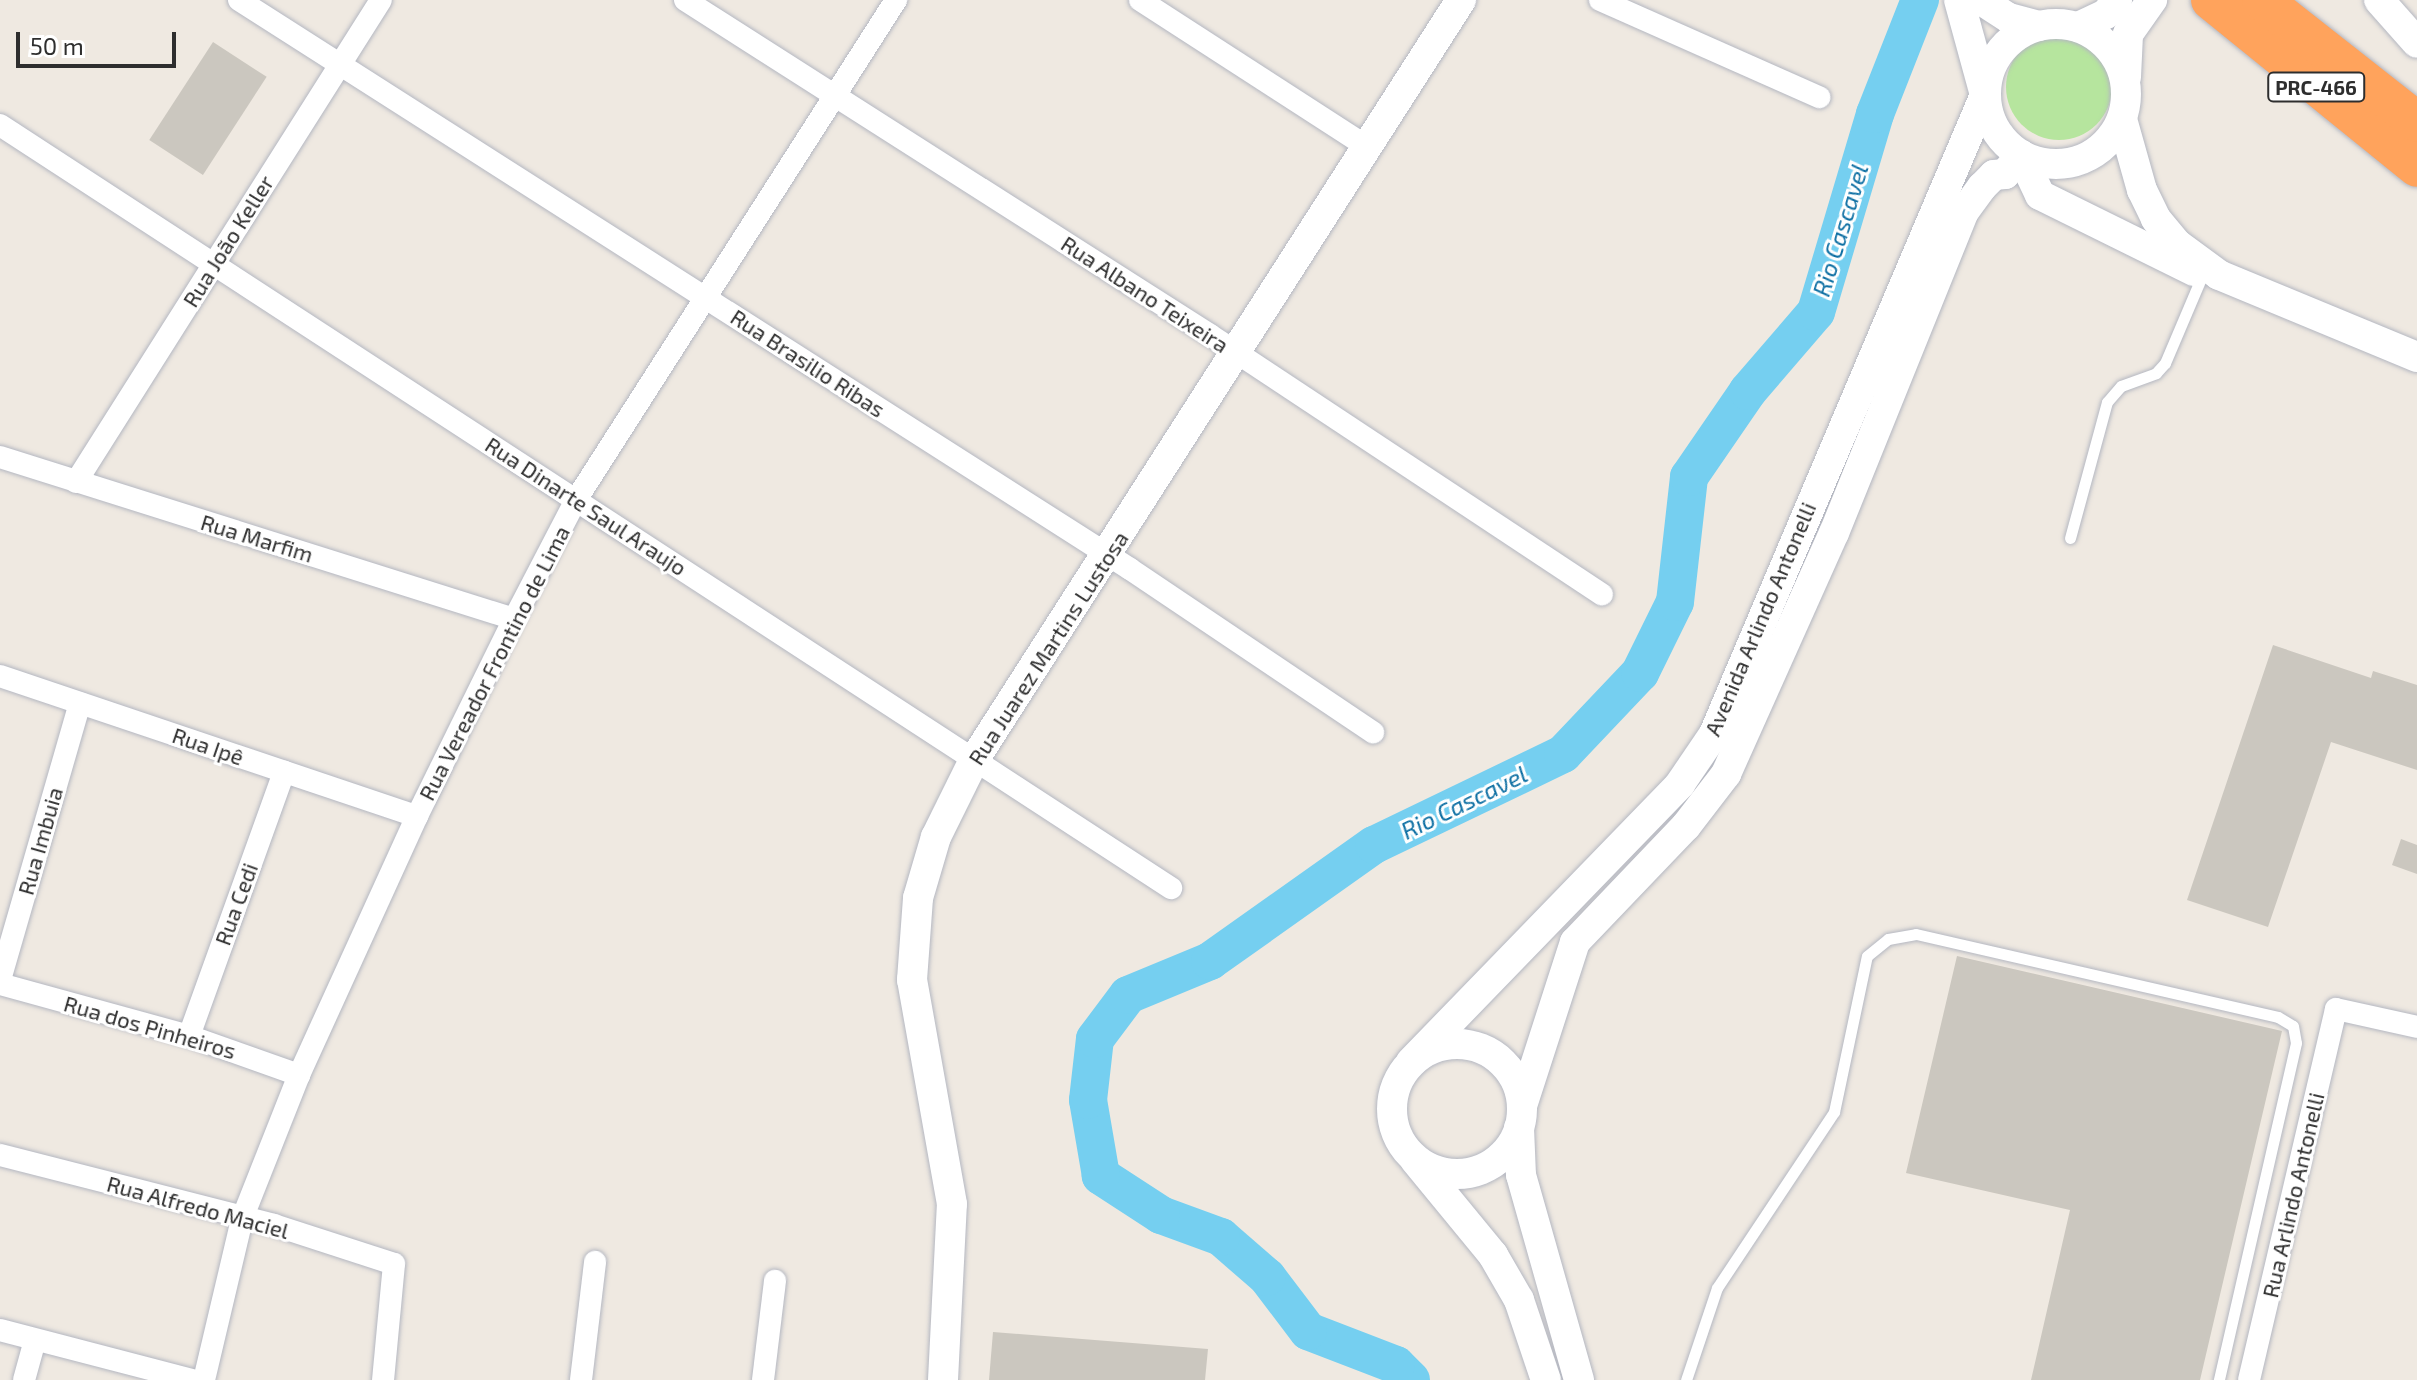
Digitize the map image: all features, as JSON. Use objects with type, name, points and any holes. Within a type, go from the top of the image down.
[{"type":"highway","name":"PRC-466","points":[[2262,0],[2407,145]]},
{"type":"highway","name":"PRC-466","points":[[2214,2],[2407,145]]},
{"type":"highway","points":[[2407,145],[2417,181]]},
{"type":"main road","name":"Rua Juarez Martins Lustosa","points":[[943,1380],[952,1204],[912,980],[923,882],[936,837],[974,760],[1238,354],[1366,146],[1461,0]]},
{"type":"main road","points":[[1959,0],[1996,129],[2021,155],[2040,195],[2211,275],[2417,357]]},
{"type":"main road","points":[[1981,0],[2009,18],[2039,26],[2078,27],[2106,14],[2117,0]]},
{"type":"main road","points":[[2152,0],[2128,34],[2122,119],[2132,167],[2156,219],[2177,244],[2211,275]]},
{"type":"main road","points":[[2379,0],[2417,43]]},
{"type":"main road","points":[[1985,95],[1989,72],[2001,51],[2039,26]]},
{"type":"main road","points":[[2078,27],[2110,49],[2125,83]]},
{"type":"main road","name":"Avenida Arlindo Antonelli","points":[[1546,1380],[1519,1300],[1493,1255],[1413,1158],[1396,1131],[1391,1100],[1411,1062],[1680,784],[1714,734],[1868,360],[1985,95]]},
{"type":"main road","points":[[2021,155],[2044,163],[2079,159],[2109,140],[2122,119]]},
{"type":"main road","name":"Avenida Arlindo Antonelli","points":[[1413,1158],[1442,1172],[1475,1172],[1494,1162],[1521,1117],[1575,942],[1686,826],[1726,774],[1828,547],[1963,213],[1994,175],[2005,174],[2021,155]]},
{"type":"main road","name":"Avenida Arlindo Antonelli","points":[[1411,1062],[1449,1044],[1481,1049],[1507,1066],[1521,1117],[1521,1175],[1579,1380]]},
{"type":"street","name":"Rua Brasilio Ribas","points":[[239,0],[708,299],[1373,732]]},
{"type":"street","name":"Rua João Keller","points":[[76,482],[381,0]]},
{"type":"street","name":"Rua Albano Teixeira","points":[[685,0],[1238,354],[1602,594]]},
{"type":"street","name":"Rua Vereador Frontino de Lima","points":[[204,1380],[242,1219],[299,1075],[417,816],[514,619],[576,500],[708,299],[896,0]]},
{"type":"street","points":[[1140,0],[1366,146]]},
{"type":"street","points":[[1600,0],[1819,97]]},
{"type":"street","name":"Rua Dinarte Saul Araujo","points":[[0,125],[1171,888]]},
{"type":"street","name":"Rua Marfim","points":[[0,457],[514,619]]},
{"type":"street","name":"Rua Ipê","points":[[0,676],[417,816]]},
{"type":"street","name":"Rua Imbuia","points":[[0,982],[80,703]]},
{"type":"street","name":"Rua Cedi","points":[[189,1036],[284,772]]},
{"type":"street","name":"Rua dos Pinheiros","points":[[0,982],[189,1036],[299,1075]]},
{"type":"street","name":"Rua Arlindo Antonelli","points":[[2249,1380],[2336,1009],[2417,1027]]},
{"type":"street","name":"Rua Alfredo Maciel","points":[[0,1155],[242,1219],[394,1264],[383,1380]]},
{"type":"street","points":[[581,1380],[595,1262]]},
{"type":"street","points":[[763,1380],[775,1281]]},
{"type":"street","points":[[0,1330],[192,1380]]},
{"type":"street","points":[[24,1380],[35,1340]]},
{"type":"lane","points":[[2070,538],[2107,402],[2121,386],[2156,373],[2165,363],[2211,275]]},
{"type":"lane","points":[[1686,1380],[1717,1288],[1834,1112],[1867,956],[1888,939],[1916,934],[2278,1017],[2293,1026],[2296,1043],[2219,1380]]},
{"type":"green space","points":[[2059,34],[2079,38],[2096,50],[2108,67],[2112,87],[2108,107],[2096,124],[2079,136],[2059,140],[2039,136],[2022,124],[2010,107],[2006,87],[2010,67],[2022,50],[2039,38]]},
{"type":"building","points":[[213,42],[267,77],[203,175],[149,140]]},
{"type":"building","points":[[2273,645],[2371,678],[2373,671],[2417,685],[2417,770],[2331,742],[2268,927],[2187,900]]},
{"type":"building","points":[[2401,839],[2417,845],[2417,874],[2392,865]]},
{"type":"building","points":[[1957,956],[2282,1031],[2200,1380],[2031,1380],[2070,1210],[1906,1173]]},
{"type":"building","points":[[993,1332],[1208,1349],[1205,1380],[989,1380]]},
{"type":"waterway","name":"Rio Cascavel","points":[[1411,1380],[1396,1365],[1308,1331],[1267,1277],[1221,1237],[1161,1215],[1101,1176],[1088,1100],[1095,1039],[1128,995],[1210,961],[1374,845],[1563,754],[1640,673],[1675,602],[1689,477],[1748,391],[1816,312],[1875,114],[1920,0]]}]
